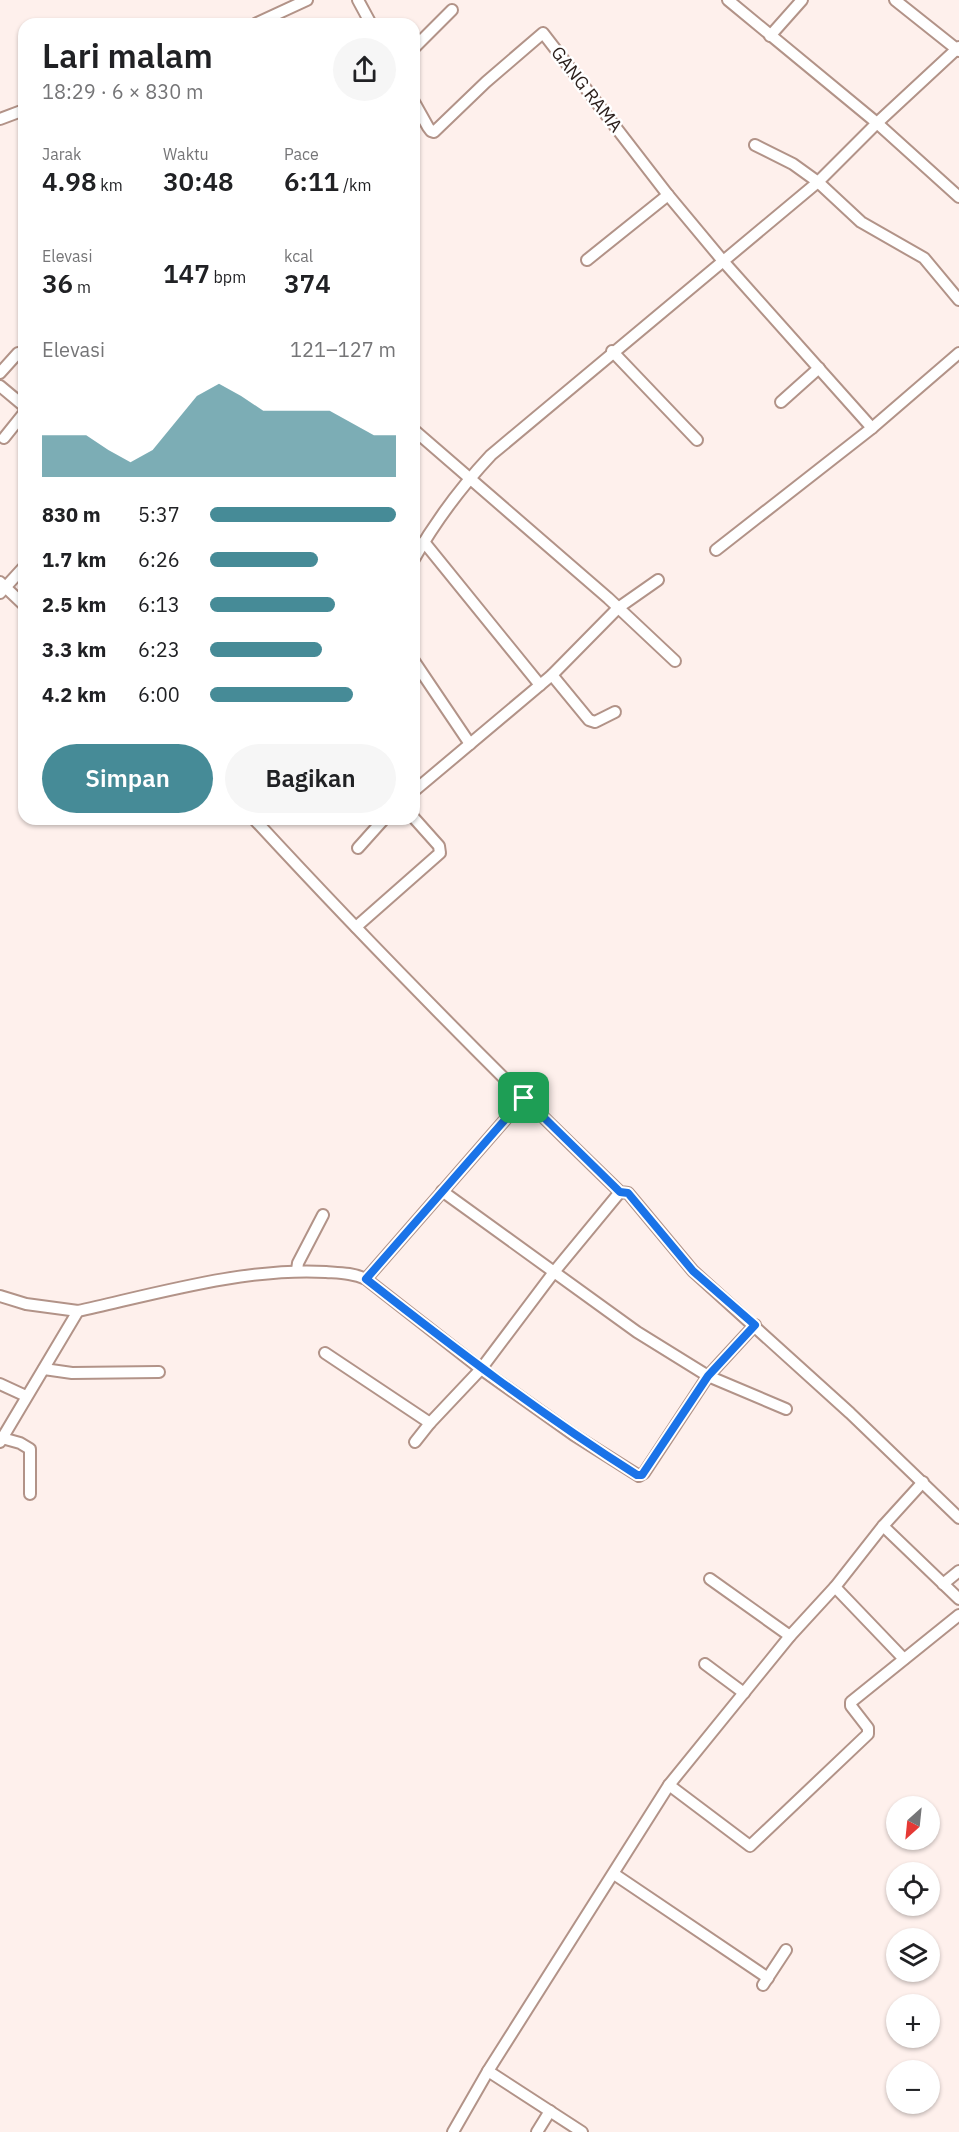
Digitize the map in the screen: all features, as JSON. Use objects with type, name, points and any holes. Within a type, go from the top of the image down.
[{"type":"street","points":[[268,18],[307,0]]},
{"type":"street","points":[[358,0],[368,18]]},
{"type":"street","points":[[728,0],[877,123],[959,197]]},
{"type":"street","points":[[770,36],[802,0]]},
{"type":"street","points":[[420,549],[470,478],[512,435],[569,392],[612,351],[818,182],[877,123],[958,49],[895,0]]},
{"type":"street","points":[[420,42],[452,10]]},
{"type":"street","name":"GANG RAMA","points":[[420,113],[430,131],[434,132],[486,81],[543,33],[668,195],[723,261],[872,428]]},
{"type":"street","points":[[0,119],[18,112]]},
{"type":"street","points":[[755,146],[793,164],[818,182],[861,222],[924,258],[959,300]]},
{"type":"street","points":[[587,260],[668,195]]},
{"type":"street","points":[[612,351],[697,440]]},
{"type":"street","points":[[0,373],[18,352]]},
{"type":"street","points":[[716,550],[872,428],[959,353]]},
{"type":"street","points":[[781,402],[819,368]]},
{"type":"street","points":[[0,386],[18,401]]},
{"type":"street","points":[[4,438],[18,420]]},
{"type":"street","points":[[420,435],[618,608],[675,661]]},
{"type":"street","points":[[424,542],[540,685]]},
{"type":"street","points":[[18,572],[2,587],[18,600]]},
{"type":"street","points":[[420,786],[552,675],[618,608],[658,580]]},
{"type":"street","points":[[420,670],[470,744]]},
{"type":"street","points":[[552,675],[589,720],[595,722],[615,712]]},
{"type":"street","points":[[259,825],[335,908],[524,1098],[620,1192],[628,1193],[693,1271],[755,1325],[958,1515]]},
{"type":"street","points":[[358,848],[379,825]]},
{"type":"street","points":[[356,927],[440,853],[439,846],[420,825]]},
{"type":"street","points":[[366,1279],[524,1098]]},
{"type":"street","points":[[442,1191],[637,1332],[708,1376],[786,1408]]},
{"type":"street","points":[[415,1442],[481,1369],[554,1272],[620,1192]]},
{"type":"street","points":[[297,1270],[298,1263],[323,1215]]},
{"type":"street","points":[[0,1296],[26,1304],[78,1311],[244,1276],[297,1270],[354,1274],[366,1279],[481,1369],[574,1436],[639,1476],[644,1473],[708,1376],[755,1325]]},
{"type":"street","points":[[30,1494],[30,1449],[20,1443],[1,1440],[78,1311]]},
{"type":"street","points":[[325,1353],[430,1423]]},
{"type":"street","points":[[44,1369],[72,1373],[159,1372]]},
{"type":"street","points":[[0,1384],[26,1396]]},
{"type":"street","points":[[455,2131],[488,2071],[669,1785],[790,1636],[835,1587],[883,1526],[923,1482]]},
{"type":"street","points":[[883,1526],[959,1599]]},
{"type":"street","points":[[943,1584],[959,1571]]},
{"type":"street","points":[[710,1579],[790,1636]]},
{"type":"street","points":[[835,1587],[904,1659]]},
{"type":"street","points":[[669,1785],[750,1846],[868,1734],[868,1728],[851,1703],[959,1615]]},
{"type":"street","points":[[705,1664],[744,1693]]},
{"type":"street","points":[[614,1874],[766,1982],[786,1950]]},
{"type":"street","points":[[488,2071],[582,2132]]},
{"type":"street","points":[[537,2132],[550,2111]]},
{"type":"route","points":[[524,1098],[620,1192],[628,1193],[693,1271],[755,1325],[708,1376],[644,1473],[639,1476],[574,1436],[481,1369],[366,1279],[524,1098]]}]
